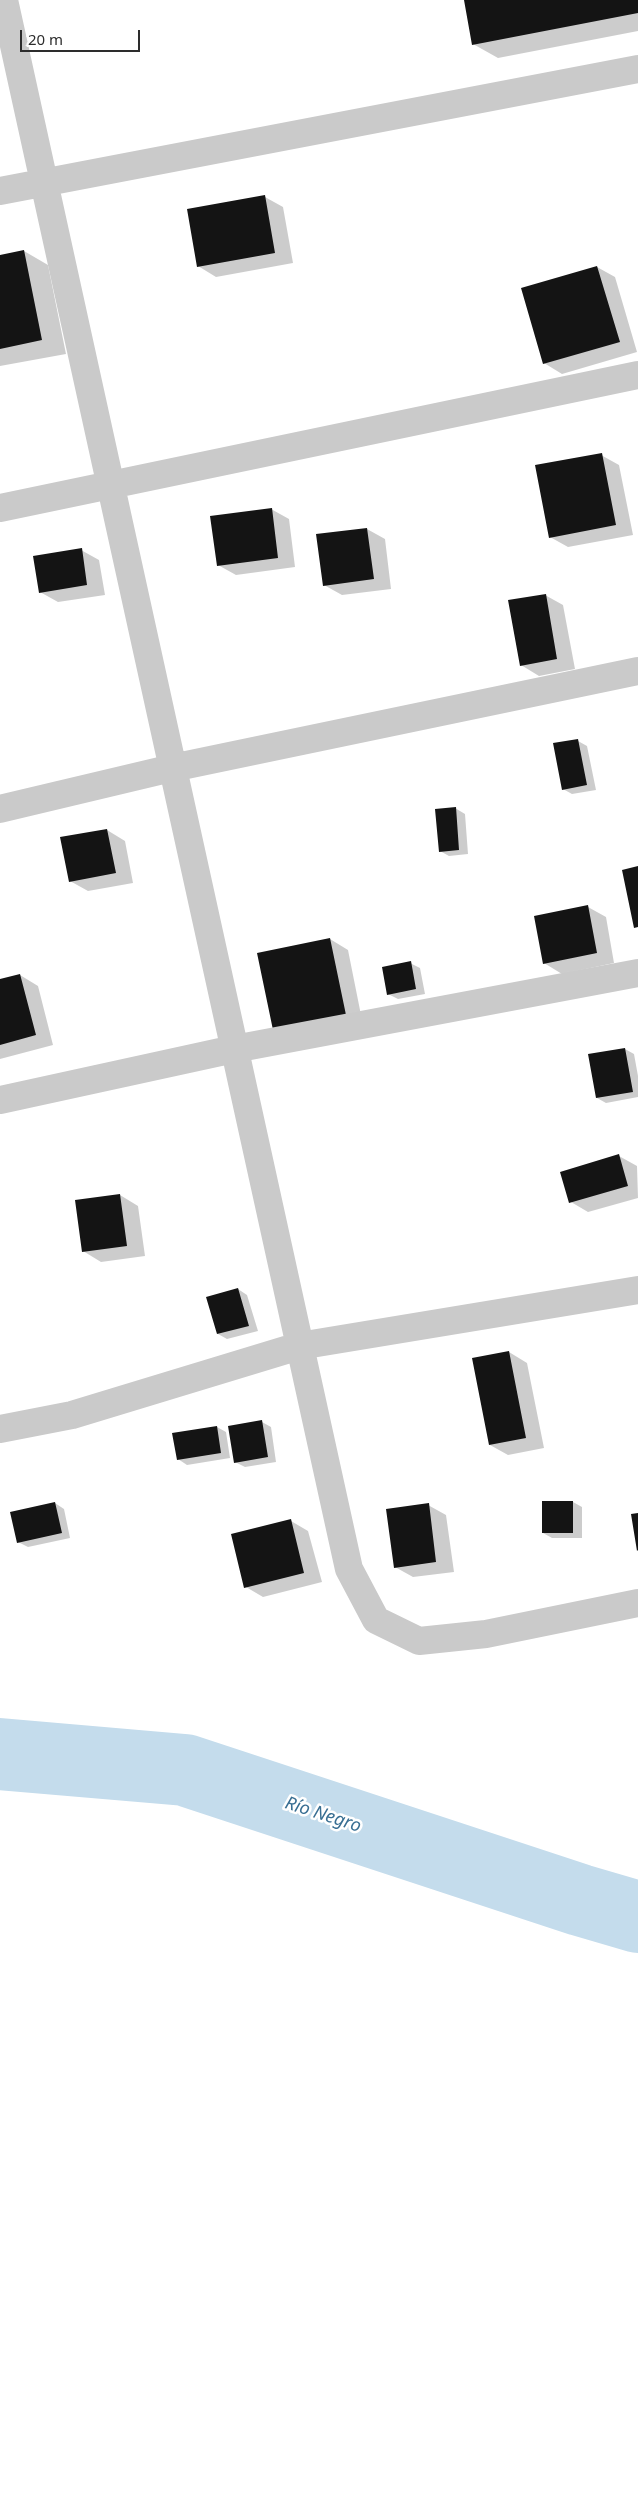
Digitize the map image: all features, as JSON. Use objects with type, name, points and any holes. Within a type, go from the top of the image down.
[{"type":"street","points":[[4,0],[349,1568],[376,1620],[419,1641],[486,1634],[638,1603]]},
{"type":"street","points":[[0,191],[638,69]]},
{"type":"street","points":[[0,508],[638,375]]},
{"type":"street","points":[[0,809],[172,768],[638,671]]},
{"type":"street","points":[[0,1100],[234,1049],[638,973]]},
{"type":"street","points":[[0,1428],[72,1415],[299,1346],[638,1290]]},
{"type":"building","points":[[464,0],[638,0],[638,13],[472,45]]},
{"type":"building","points":[[265,195],[275,253],[197,267],[187,209]]},
{"type":"building","points":[[24,250],[42,340],[0,349],[0,255]]},
{"type":"building","points":[[597,266],[620,342],[543,364],[521,288]]},
{"type":"building","points":[[602,453],[616,525],[549,538],[535,465]]},
{"type":"building","points":[[272,508],[278,558],[217,566],[210,516]]},
{"type":"building","points":[[367,528],[374,579],[323,586],[316,534]]},
{"type":"building","points":[[82,548],[87,585],[39,593],[33,556]]},
{"type":"building","points":[[546,594],[557,659],[520,666],[508,600]]},
{"type":"building","points":[[578,739],[587,785],[562,790],[553,743]]},
{"type":"building","points":[[456,807],[459,850],[439,852],[435,809]]},
{"type":"building","points":[[107,829],[116,873],[69,882],[60,837]]},
{"type":"building","points":[[638,866],[638,927],[634,928],[622,870]]},
{"type":"building","points":[[588,905],[597,953],[543,964],[534,916]]},
{"type":"building","points":[[330,938],[346,1015],[273,1030],[257,953]]},
{"type":"building","points":[[411,961],[416,989],[387,995],[382,967]]},
{"type":"building","points":[[20,974],[36,1035],[0,1045],[0,979]]},
{"type":"building","points":[[625,1048],[633,1092],[596,1098],[588,1054]]},
{"type":"building","points":[[619,1154],[628,1186],[569,1203],[560,1172]]},
{"type":"building","points":[[120,1194],[127,1246],[82,1252],[75,1200]]},
{"type":"building","points":[[238,1288],[249,1326],[217,1334],[206,1297]]},
{"type":"building","points":[[509,1351],[526,1438],[489,1445],[472,1358]]},
{"type":"building","points":[[262,1420],[268,1457],[234,1463],[228,1426]]},
{"type":"building","points":[[217,1426],[221,1453],[177,1460],[172,1433]]},
{"type":"building","points":[[542,1501],[573,1501],[573,1533],[542,1533]]},
{"type":"building","points":[[55,1502],[62,1533],[17,1543],[10,1512]]},
{"type":"building","points":[[429,1503],[436,1562],[394,1568],[386,1509]]},
{"type":"building","points":[[638,1513],[638,1550],[637,1551],[631,1514]]},
{"type":"building","points":[[291,1519],[304,1573],[244,1588],[231,1534]]},
{"type":"waterway","name":"Río Negro","points":[[0,1754],[185,1770],[580,1900],[638,1917]]}]
